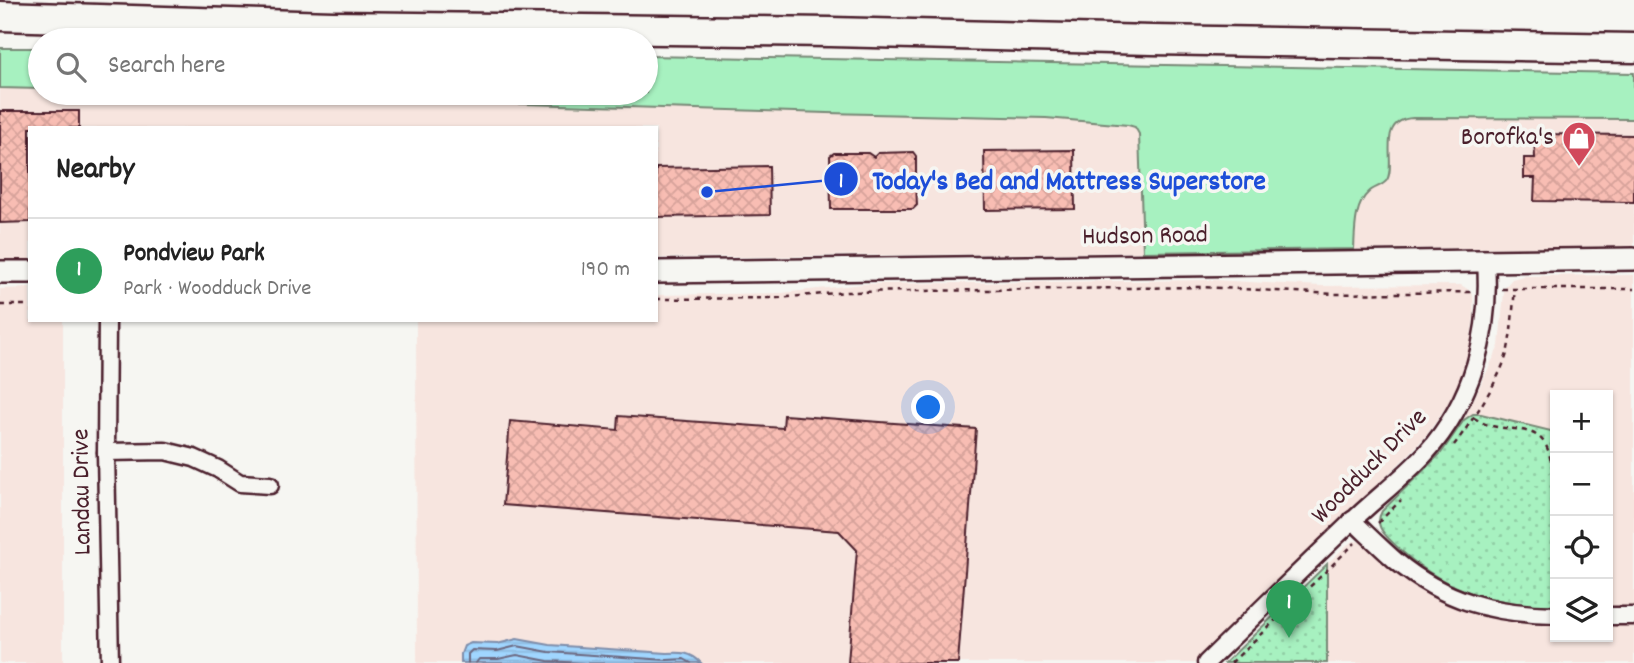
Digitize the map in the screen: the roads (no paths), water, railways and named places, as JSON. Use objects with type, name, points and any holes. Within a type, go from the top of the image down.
[{"type":"highway","points":[[0,16],[498,28]]},
{"type":"highway","points":[[63,28],[219,23]]},
{"type":"highway","points":[[0,30],[28,29]]},
{"type":"highway","points":[[658,30],[1634,48]]},
{"type":"highway","points":[[1538,47],[1634,54]]},
{"type":"street","name":"Hudson Road","points":[[658,272],[1634,259]]},
{"type":"street","name":"Woodduck Drive","points":[[1206,663],[1352,520],[1424,454],[1448,424],[1466,393],[1479,356],[1488,290],[1486,262]]},
{"type":"street","points":[[0,272],[28,272]]},
{"type":"street","name":"Landau Drive","points":[[107,322],[106,452],[110,663]]},
{"type":"street","points":[[106,452],[165,452],[194,458],[240,483],[270,485]]},
{"type":"street","points":[[1352,520],[1397,562],[1441,591],[1491,610],[1550,615]]},
{"type":"street","points":[[1613,616],[1634,616]]},
{"type":"water","points":[[517,639],[550,645],[681,653],[690,655],[701,663],[461,663],[464,646],[471,643],[497,644]]},
{"type":"place","name":"Borofka's","points":[[1579,168]]},
{"type":"place","name":"Today's Bed and Mattress Superstore","points":[[707,192]]},
{"type":"place","name":"Pondview Park","points":[[1289,638]]}]
